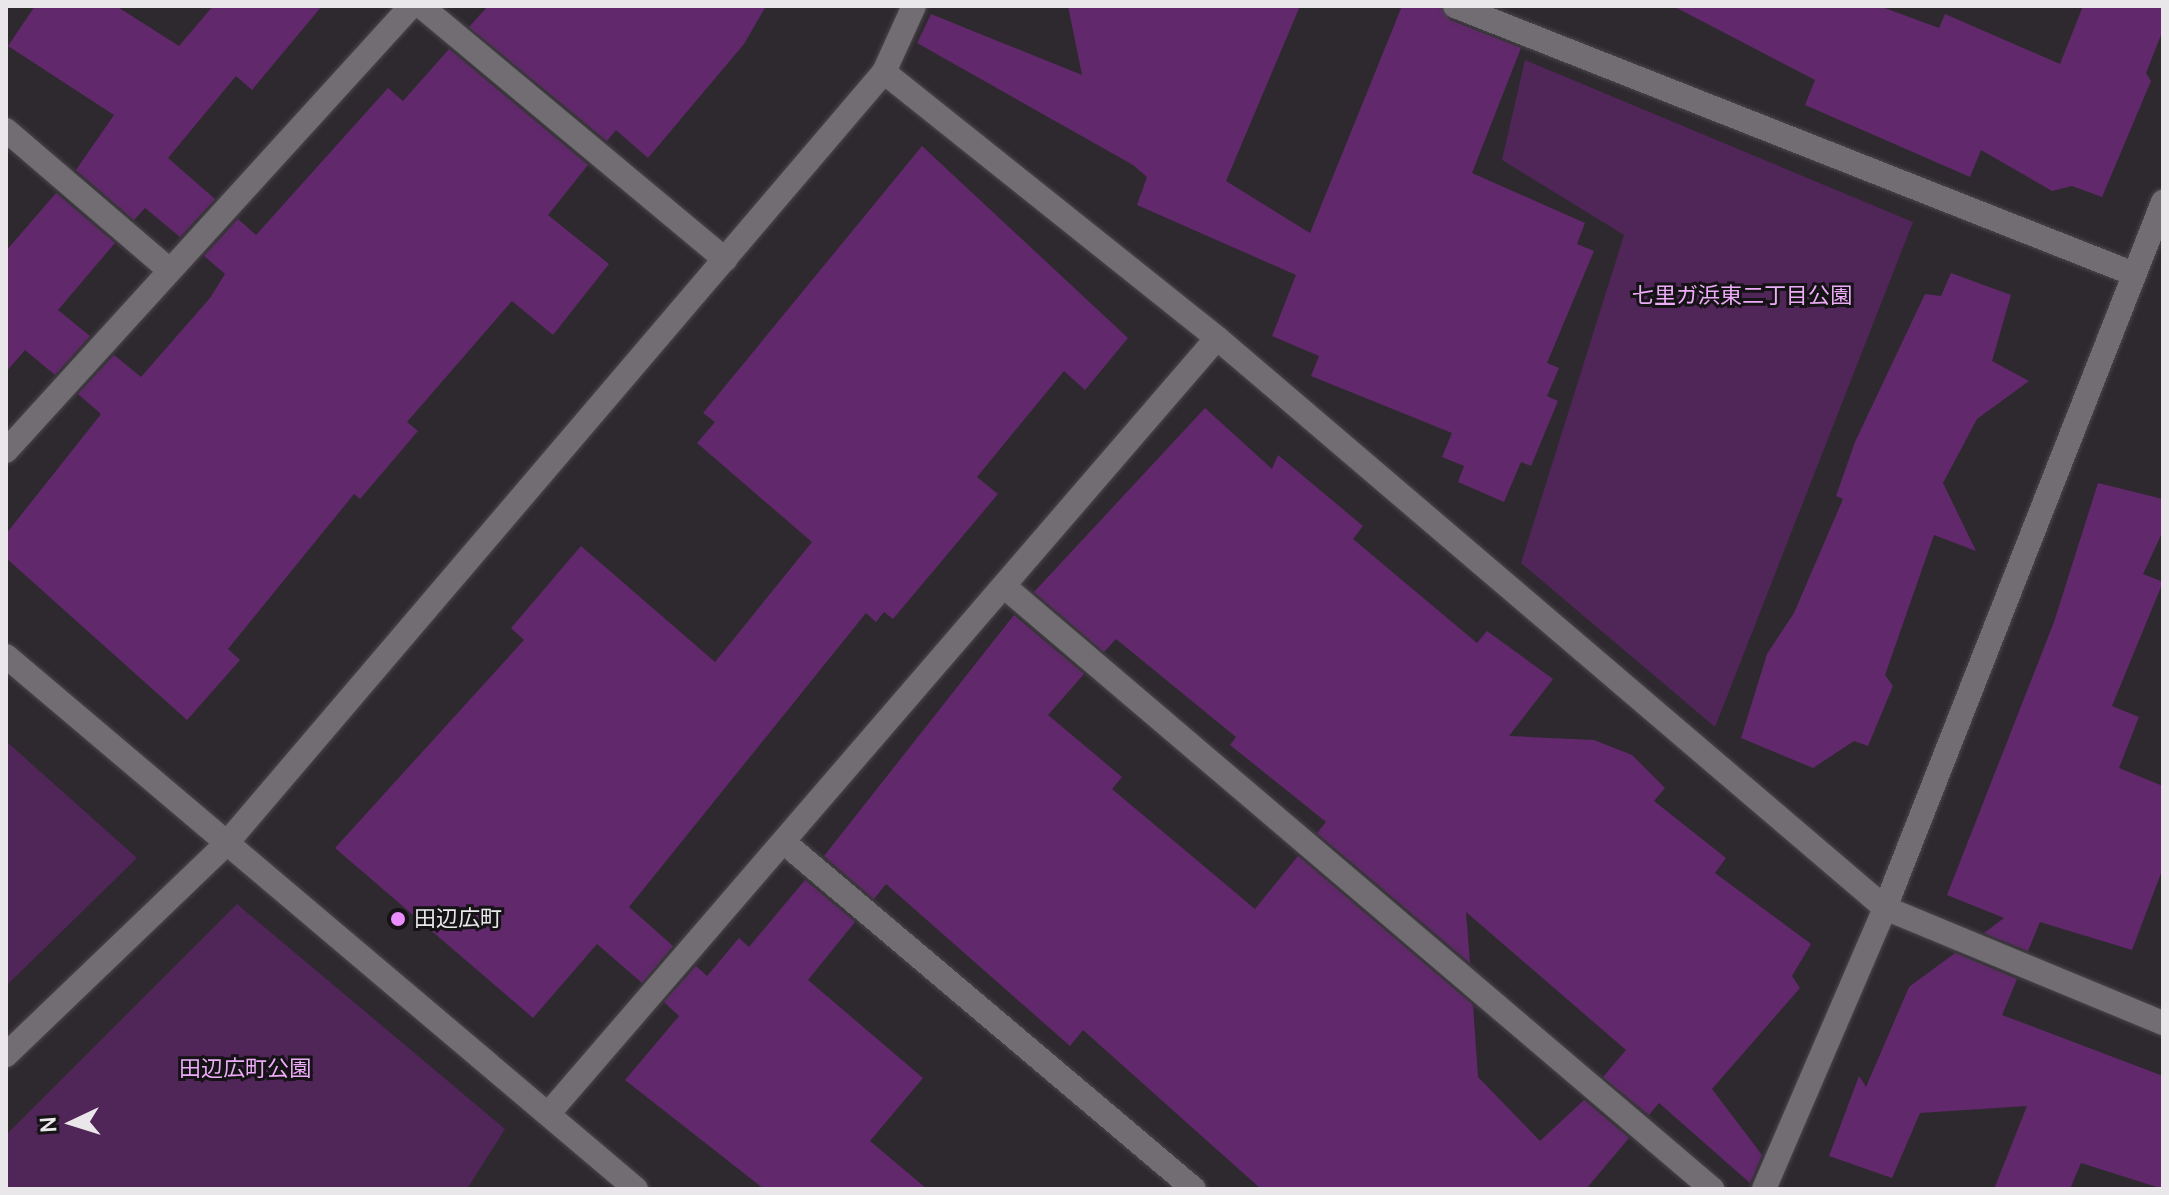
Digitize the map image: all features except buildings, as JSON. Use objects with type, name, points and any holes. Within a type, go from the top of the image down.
[{"type":"street","points":[[6,451],[168,269],[411,6]]},
{"type":"street","points":[[421,6],[725,259]]},
{"type":"street","points":[[6,1055],[226,844],[884,72],[914,6]]},
{"type":"street","points":[[1455,6],[2134,274]]},
{"type":"street","points":[[884,72],[1217,338],[1885,908],[2163,1023]]},
{"type":"street","points":[[6,130],[168,269]]},
{"type":"street","points":[[1764,1189],[1885,908],[2163,202]]},
{"type":"street","points":[[549,1113],[786,844],[1217,338]]},
{"type":"street","points":[[1005,587],[1712,1189]]},
{"type":"street","points":[[6,656],[636,1189]]},
{"type":"street","points":[[786,844],[1194,1189]]},
{"type":"green space","name":"七里ガ浜東二丁目公園","points":[[1525,60],[1913,222],[1715,727],[1521,563],[1624,235],[1502,160]]},
{"type":"green space","points":[[6,741],[137,858],[6,986]]},
{"type":"green space","name":"田辺広町公園","points":[[237,904],[505,1129],[467,1189],[6,1189],[6,1135]]},
{"type":"place","name":"田辺広町","points":[[398,919]]}]
